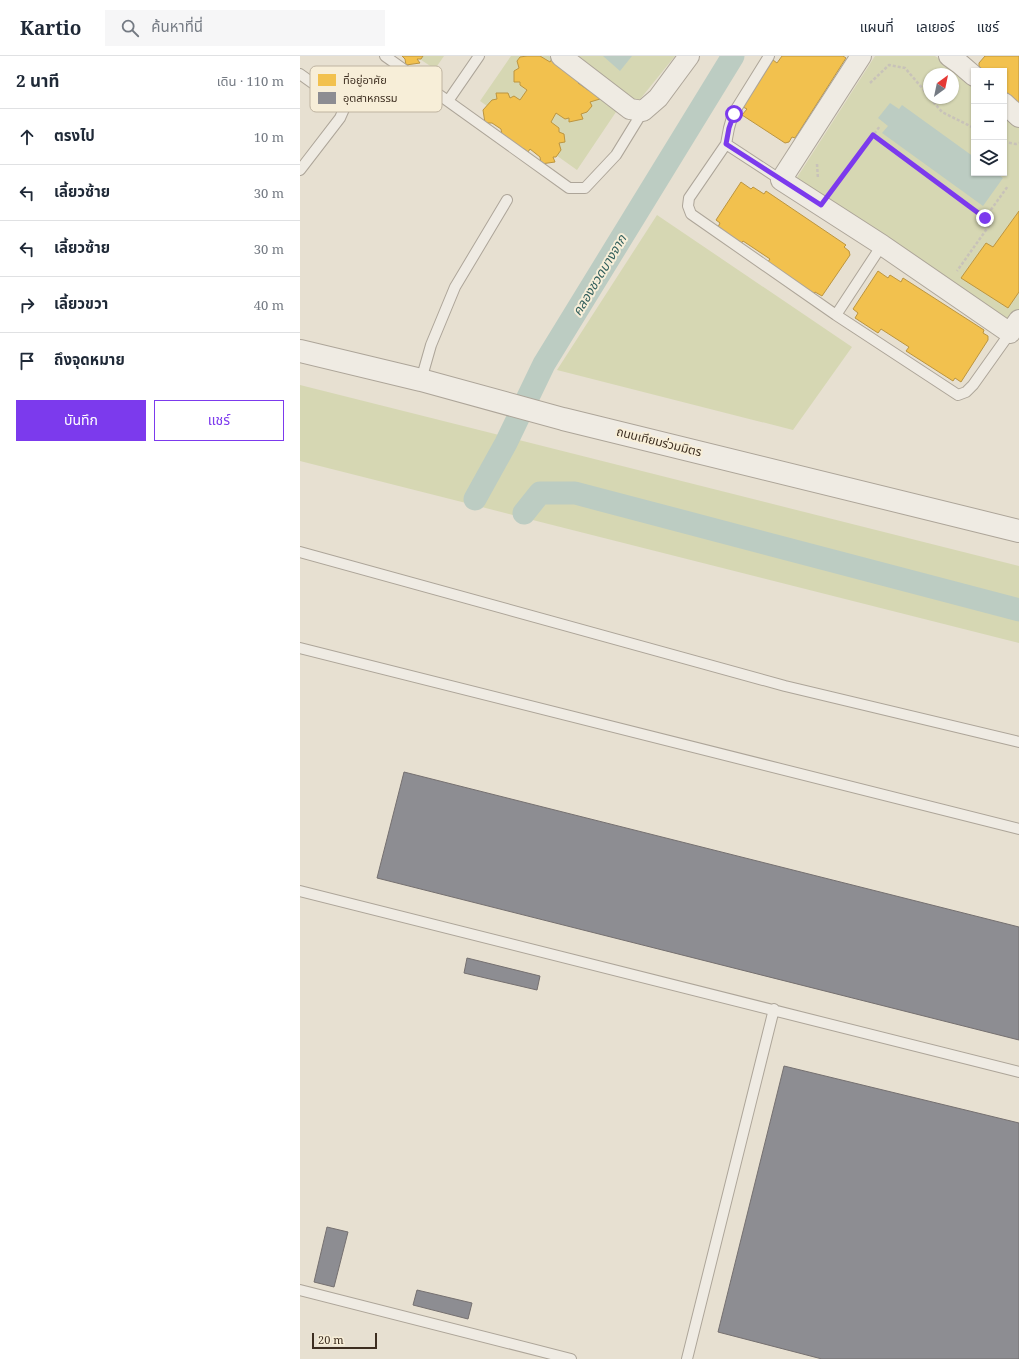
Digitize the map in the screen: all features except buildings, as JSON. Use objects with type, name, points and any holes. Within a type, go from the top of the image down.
[{"type":"street","points":[[561,56],[630,110],[643,111],[658,98],[689,56]]},
{"type":"street","points":[[861,56],[781,180],[825,200],[882,245],[944,287],[1015,327]]},
{"type":"street","points":[[950,56],[971,74]]},
{"type":"street","points":[[1005,104],[1019,117]]},
{"type":"street","name":"ถนนเทียมร่วมมิตร","points":[[300,351],[421,380],[564,419],[1019,531]]},
{"type":"lane","points":[[385,56],[399,66]]},
{"type":"lane","points":[[448,101],[479,56]]},
{"type":"lane","points":[[769,56],[734,114],[729,128],[726,144],[689,198],[688,206],[691,214],[836,314],[958,394],[966,392],[973,385],[1015,327]]},
{"type":"lane","points":[[300,74],[310,81]]},
{"type":"lane","points":[[442,97],[569,188],[585,188],[616,155],[643,111]]},
{"type":"lane","points":[[302,164],[340,118],[343,112]]},
{"type":"lane","points":[[726,144],[781,180]]},
{"type":"lane","points":[[421,380],[431,345],[455,287],[507,200]]},
{"type":"lane","points":[[836,314],[882,245]]},
{"type":"lane","points":[[300,552],[785,686],[1019,742]]},
{"type":"lane","points":[[300,648],[1019,829]]},
{"type":"lane","points":[[300,891],[1019,1072]]},
{"type":"lane","points":[[687,1359],[774,1010]]},
{"type":"lane","points":[[300,1290],[571,1359]]},
{"type":"path","points":[[865,87],[889,65],[905,68],[923,89]]},
{"type":"path","points":[[936,104],[942,112],[971,126]]},
{"type":"path","points":[[825,200],[880,126]]},
{"type":"path","points":[[873,135],[991,223],[944,287]]},
{"type":"path","points":[[1007,142],[1019,144]]},
{"type":"path","points":[[818,164],[817,179],[825,200]]},
{"type":"path","points":[[985,218],[1008,186]]},
{"type":"green space","points":[[415,56],[444,56],[437,66],[430,66]]},
{"type":"green space","points":[[511,56],[549,56],[618,109],[577,170],[480,101]]},
{"type":"green space","points":[[579,56],[675,56],[637,103]]},
{"type":"green space","points":[[875,56],[935,56],[951,68],[923,68],[923,104],[959,104],[959,75],[971,85],[971,176],[1007,176],[1007,117],[1019,127],[1019,309],[1011,320],[1002,321],[796,179]]},
{"type":"green space","points":[[657,215],[852,347],[793,430],[557,370]]},
{"type":"green space","points":[[300,385],[1019,566],[1019,643],[300,461]]},
{"type":"shaded area","points":[[603,56],[632,56],[620,71]]},
{"type":"shaded area","points":[[890,103],[899,109],[902,105],[971,155],[971,176],[1000,176],[1003,178],[983,206],[882,133],[888,126],[878,118]]},
{"type":"waterway","name":"คลองชวดบางจาก","points":[[475,499],[506,443],[544,364],[733,56]]},
{"type":"waterway","points":[[524,513],[540,493],[575,493],[1019,610]]},
{"type":"route","points":[[734,114],[729,128],[726,144],[821,205],[873,135],[985,218]]}]
